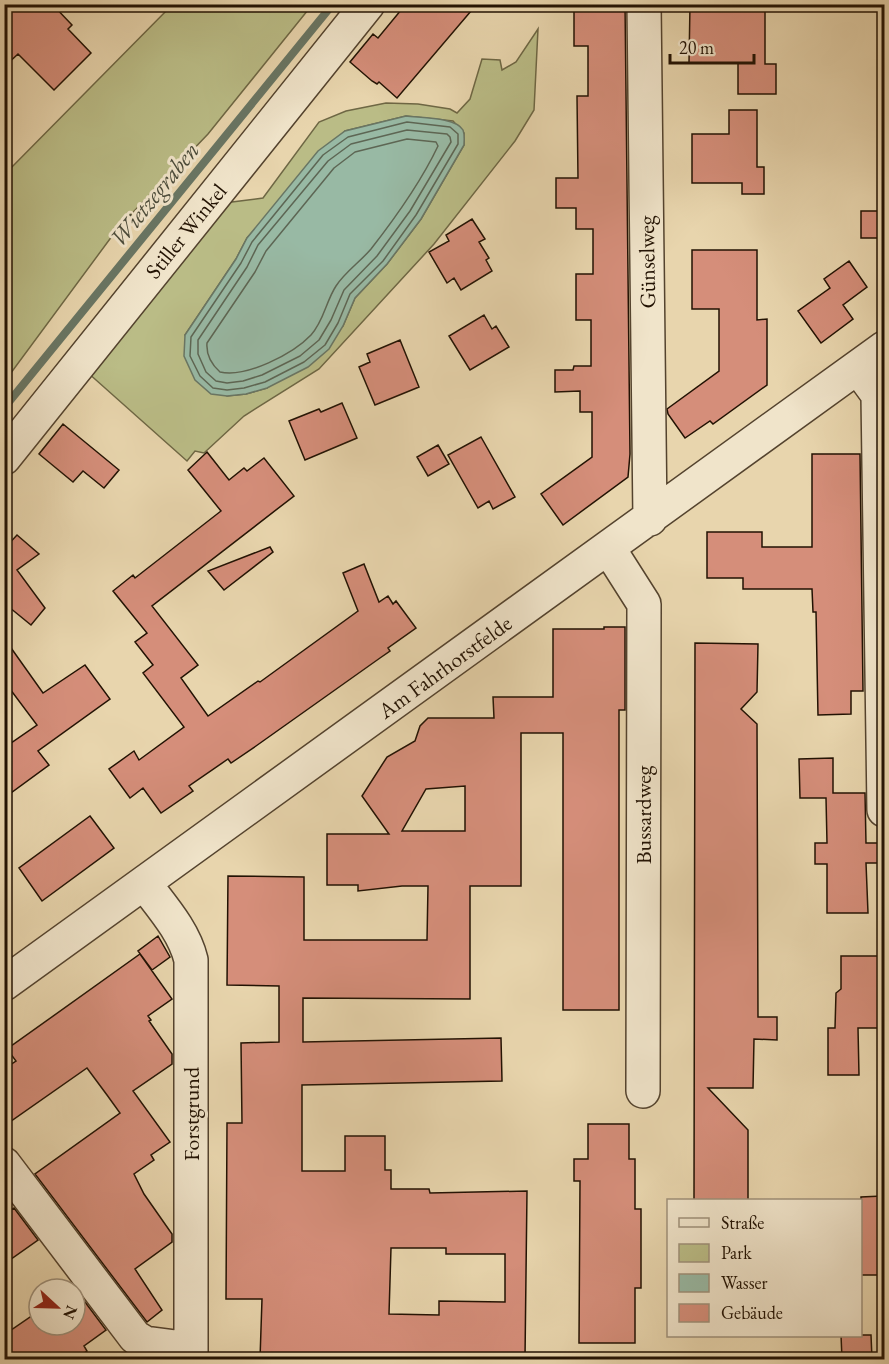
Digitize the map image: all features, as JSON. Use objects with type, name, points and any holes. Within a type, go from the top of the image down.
[{"type":"street","name":"Stiller Winkel","points":[[4,458],[368,4]]},
{"type":"street","name":"Günselweg","points":[[644,4],[650,519]]},
{"type":"street","name":"Am Fahrhorstfelde","points":[[4,984],[859,369],[885,348]]},
{"type":"street","points":[[859,369],[878,395],[885,810]]},
{"type":"street","name":"Bussardweg","points":[[609,549],[644,604],[643,1091]]},
{"type":"street","name":"Forstgrund","points":[[144,883],[181,933],[191,960],[191,1354]]},
{"type":"street","points":[[4,1164],[135,1337],[145,1343],[191,1354]]},
{"type":"green space","points":[[172,5],[312,5],[208,134],[118,228],[5,381],[5,174]]},
{"type":"green space","points":[[538,29],[534,110],[515,141],[434,244],[319,369],[244,416],[204,453],[195,451],[187,461],[87,372],[224,203],[263,198],[319,122],[346,111],[386,103],[418,104],[450,109],[457,113],[470,99],[482,59],[500,60],[502,70],[516,62]],"holes":[[[406,116],[453,121],[464,133],[464,145],[421,219],[387,264],[355,298],[343,326],[267,388],[227,396],[185,335],[236,259],[247,238],[345,131]]]},
{"type":"water","points":[[406,116],[446,120],[459,126],[464,134],[464,145],[421,219],[387,264],[355,298],[343,326],[329,349],[308,367],[267,388],[246,394],[227,396],[211,394],[195,380],[184,356],[185,335],[236,259],[247,238],[318,151],[345,131]]},
{"type":"building","points":[[4,4],[52,4],[72,25],[68,29],[91,53],[54,90],[18,54],[4,67]]},
{"type":"building","points":[[406,4],[477,4],[397,98],[350,62],[373,34],[378,38]]},
{"type":"building","points":[[574,4],[625,4],[630,454],[628,477],[563,525],[541,494],[592,457],[592,412],[580,412],[580,391],[555,392],[555,370],[573,370],[574,366],[591,366],[591,320],[576,320],[576,274],[593,274],[593,229],[576,229],[576,208],[556,208],[556,178],[578,178],[577,96],[588,96],[588,46],[574,46]]},
{"type":"building","points":[[690,5],[765,5],[765,64],[776,64],[776,94],[738,94],[738,63],[689,63]]},
{"type":"building","points":[[729,110],[757,110],[757,167],[764,167],[764,194],[742,194],[742,183],[692,183],[692,134],[729,134]]},
{"type":"building","points":[[861,211],[885,211],[885,238],[861,238]]},
{"type":"building","points":[[472,219],[485,239],[479,242],[489,258],[486,260],[492,271],[461,290],[454,278],[447,283],[429,252],[449,241],[446,235]]},
{"type":"building","points":[[692,250],[757,250],[757,320],[767,319],[767,385],[713,424],[710,421],[685,438],[667,409],[719,371],[719,309],[692,309]]},
{"type":"building","points":[[849,261],[867,287],[843,305],[853,319],[821,343],[798,311],[830,288],[824,279]]},
{"type":"building","points":[[484,315],[492,329],[496,326],[509,347],[470,370],[449,336]]},
{"type":"building","points":[[400,340],[419,387],[375,405],[359,367],[370,362],[367,354]]},
{"type":"building","points":[[342,403],[357,438],[305,460],[289,421]]},
{"type":"building","points":[[63,424],[119,470],[104,488],[83,471],[73,482],[39,454]]},
{"type":"building","points":[[481,437],[515,497],[493,509],[489,501],[478,508],[448,455]]},
{"type":"building","points":[[438,445],[449,464],[428,476],[417,457]]},
{"type":"building","points":[[207,452],[229,480],[244,468],[247,471],[264,458],[294,496],[152,606],[198,665],[181,678],[208,716],[258,681],[260,682],[358,611],[343,573],[364,564],[379,602],[388,596],[393,604],[396,601],[416,628],[388,648],[390,651],[256,746],[231,763],[228,759],[189,786],[193,791],[161,813],[143,788],[130,798],[109,769],[134,751],[139,760],[184,727],[143,673],[153,665],[135,642],[147,633],[113,591],[133,575],[135,578],[221,511],[188,470]]},
{"type":"building","points":[[812,454],[860,454],[863,691],[851,691],[851,714],[818,715],[816,612],[813,612],[812,589],[743,589],[743,578],[707,578],[707,532],[762,532],[762,547],[812,547]]},
{"type":"building","points":[[17,535],[39,554],[17,570],[45,608],[31,625],[4,603],[4,549]]},
{"type":"building","points":[[270,547],[273,552],[224,590],[208,571]]},
{"type":"building","points":[[604,627],[625,627],[625,710],[619,710],[619,1010],[563,1010],[563,733],[521,733],[521,886],[470,886],[470,999],[303,998],[303,1042],[501,1038],[502,1081],[302,1085],[302,1171],[345,1171],[345,1136],[385,1136],[385,1170],[391,1170],[391,1189],[429,1189],[430,1193],[527,1191],[525,1358],[504,1358],[504,1355],[471,1355],[471,1359],[445,1359],[446,1356],[390,1356],[390,1359],[260,1359],[262,1299],[226,1299],[227,1123],[242,1123],[241,1043],[279,1042],[279,986],[227,985],[228,876],[304,877],[304,940],[427,940],[428,886],[402,886],[358,891],[358,885],[327,885],[327,834],[389,834],[362,796],[387,757],[415,741],[420,726],[428,718],[494,718],[493,697],[553,697],[553,629],[604,629]],"holes":[[[465,786],[465,831],[402,831],[426,789]],[[391,1248],[446,1248],[446,1254],[505,1254],[505,1302],[439,1301],[439,1315],[389,1314]]]},
{"type":"building","points":[[4,638],[43,693],[85,665],[110,699],[38,751],[49,765],[4,798],[4,748],[37,725],[4,681]]},
{"type":"building","points":[[695,643],[758,644],[757,692],[741,709],[757,724],[758,1017],[777,1017],[777,1040],[754,1039],[753,1088],[708,1088],[748,1130],[748,1199],[694,1199]]},
{"type":"building","points":[[833,758],[833,793],[865,793],[866,843],[885,843],[885,863],[866,863],[868,913],[827,913],[827,864],[815,864],[815,843],[827,843],[826,798],[800,798],[799,759]]},
{"type":"building","points":[[90,816],[114,848],[42,901],[19,868]]},
{"type":"building","points":[[158,936],[170,957],[152,970],[138,951]]},
{"type":"building","points":[[140,954],[172,999],[148,1016],[151,1020],[149,1021],[172,1054],[172,1064],[133,1091],[170,1142],[151,1155],[154,1160],[134,1174],[144,1194],[172,1234],[172,1242],[135,1269],[162,1310],[147,1322],[35,1174],[120,1113],[107,1095],[87,1068],[4,1126],[4,1069],[16,1061],[7,1049]]},
{"type":"building","points":[[841,956],[880,956],[880,1028],[858,1028],[859,1075],[828,1075],[828,1028],[835,1028],[836,993],[841,989]]},
{"type":"building","points":[[588,1124],[629,1124],[629,1159],[635,1159],[635,1209],[641,1209],[641,1288],[635,1288],[635,1343],[579,1343],[580,1181],[574,1181],[574,1159],[588,1159]]},
{"type":"building","points":[[882,1196],[882,1275],[862,1275],[861,1197]]},
{"type":"building","points":[[14,1208],[38,1240],[4,1264],[4,1214]]},
{"type":"building","points":[[87,1305],[106,1330],[84,1346],[87,1351],[75,1359],[4,1359],[4,1335],[27,1319],[27,1337],[87,1337]]},
{"type":"building","points":[[871,1335],[872,1359],[842,1359],[841,1337]]},
{"type":"waterway","name":"Wietzegraben","points":[[4,408],[333,4]]}]
